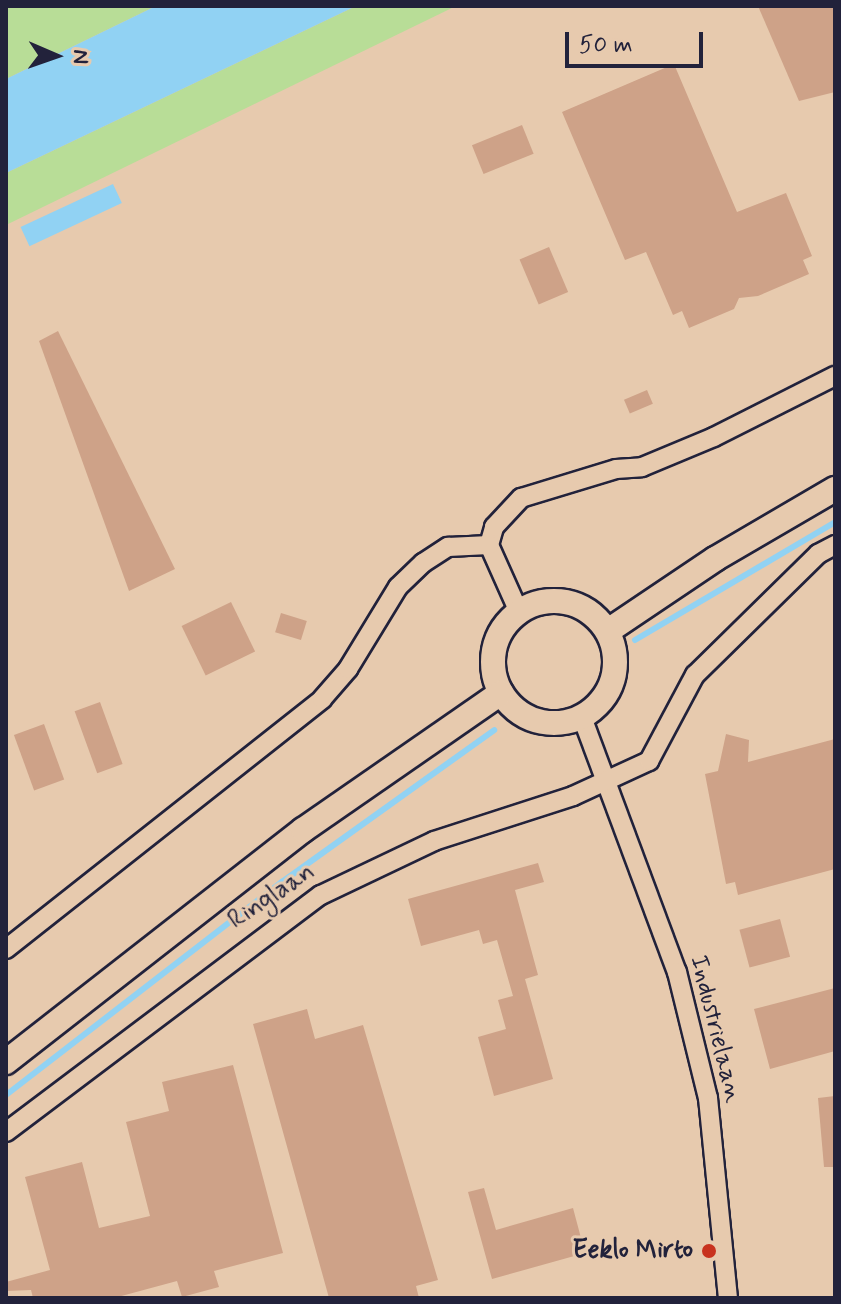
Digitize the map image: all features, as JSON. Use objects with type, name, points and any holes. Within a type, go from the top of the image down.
[{"type":"main road","points":[[608,631],[715,559],[835,489]]},
{"type":"main road","points":[[549,600],[566,601],[584,608],[608,631],[616,668],[612,684],[582,717],[540,722],[519,713],[501,693],[493,657],[496,641],[519,612],[549,600]]},
{"type":"main road","name":"Ringlaan","points":[[6,1062],[290,839],[501,693]]},
{"type":"street","points":[[519,612],[489,545],[494,527],[521,498],[616,469],[642,467],[714,437],[835,376]]},
{"type":"street","points":[[6,949],[322,699],[348,669],[398,587],[423,563],[448,547],[489,545]]},
{"type":"street","points":[[609,782],[649,761],[695,675],[818,554],[835,545]]},
{"type":"street","name":"Industrielaan","points":[[582,717],[609,782],[677,972],[708,1098],[728,1298]]},
{"type":"street","name":"Ringlaan","points":[[6,1132],[321,895],[434,841],[609,782]]},
{"type":"green space","points":[[6,6],[156,6],[6,79]]},
{"type":"green space","points":[[356,6],[456,6],[6,225],[6,173]]},
{"type":"water","points":[[156,6],[356,6],[6,173],[6,79]]},
{"type":"water","points":[[113,184],[122,203],[29,246],[21,227]]},
{"type":"building","points":[[758,6],[835,6],[835,92],[799,101]]},
{"type":"building","points":[[674,64],[737,212],[786,193],[812,256],[803,260],[809,274],[758,296],[739,298],[734,309],[689,328],[682,311],[673,315],[646,252],[625,260],[562,112]]},
{"type":"building","points":[[522,125],[534,154],[484,174],[472,145]]},
{"type":"building","points":[[549,247],[568,292],[539,305],[520,260]]},
{"type":"building","points":[[58,331],[175,569],[129,591],[39,341]]},
{"type":"building","points":[[647,390],[653,404],[630,414],[624,400]]},
{"type":"building","points":[[231,602],[255,651],[206,676],[182,626]]},
{"type":"building","points":[[281,613],[307,621],[301,640],[275,632]]},
{"type":"building","points":[[100,702],[123,764],[97,773],[75,711]]},
{"type":"building","points":[[44,724],[64,779],[34,790],[14,735]]},
{"type":"building","points":[[726,734],[749,740],[748,762],[835,739],[835,869],[738,895],[735,882],[726,884],[705,774],[718,771]]},
{"type":"building","points":[[538,863],[544,882],[515,890],[538,975],[525,979],[553,1079],[494,1096],[478,1037],[506,1029],[498,1000],[513,996],[497,940],[483,944],[479,930],[421,946],[408,899]]},
{"type":"building","points":[[780,919],[790,957],[750,968],[739,930]]},
{"type":"building","points":[[835,988],[835,1051],[770,1069],[754,1009]]},
{"type":"building","points":[[307,1009],[315,1039],[363,1025],[438,1280],[416,1286],[419,1298],[329,1298],[253,1024]]},
{"type":"building","points":[[233,1065],[283,1253],[214,1271],[219,1287],[182,1297],[177,1281],[114,1298],[33,1298],[31,1290],[6,1291],[6,1282],[50,1270],[25,1177],[82,1162],[99,1228],[150,1216],[126,1122],[169,1111],[162,1082]]},
{"type":"building","points":[[835,1096],[835,1167],[824,1167],[818,1098]]},
{"type":"building","points":[[484,1188],[496,1230],[573,1208],[585,1253],[492,1279],[468,1192]]},
{"type":"waterway","points":[[635,640],[835,522]]},
{"type":"waterway","points":[[6,1095],[282,882],[494,730]]},
{"type":"place","name":"Eeklo Mirto","points":[[709,1251]]}]
